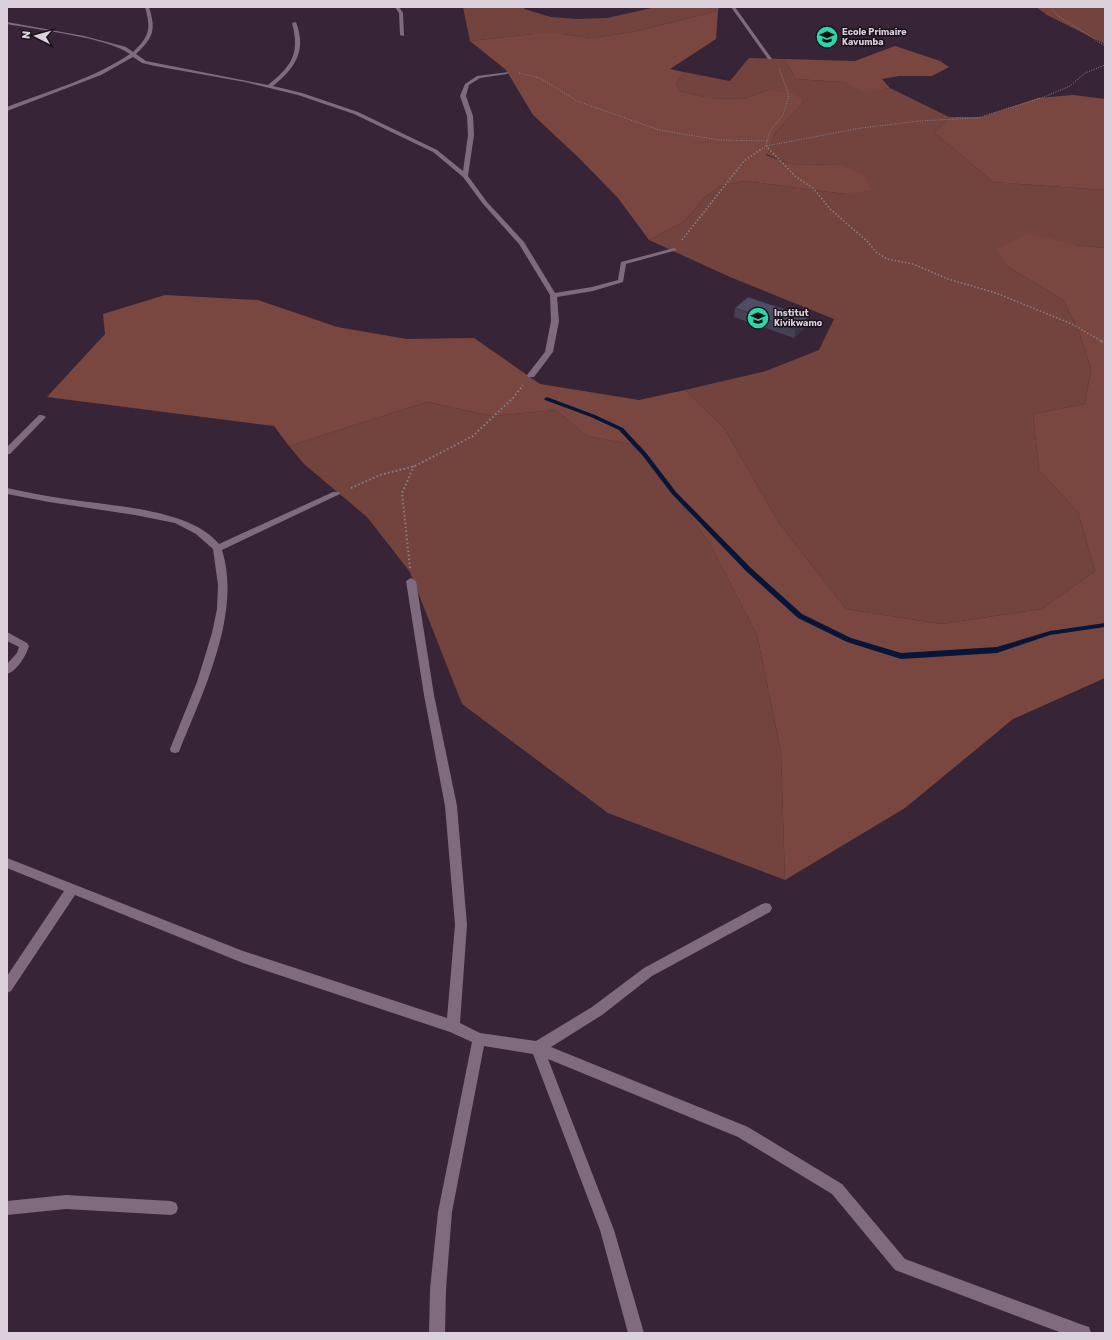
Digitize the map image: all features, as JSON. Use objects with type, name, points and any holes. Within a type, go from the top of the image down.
[{"type":"street","points":[[7,109],[79,82],[119,64],[135,54],[146,41],[152,28],[150,13],[147,7]]},
{"type":"street","points":[[397,7],[401,13],[402,35]]},
{"type":"street","points":[[733,7],[770,58]]},
{"type":"street","points":[[7,23],[84,37],[124,48],[135,54],[144,62],[154,65],[270,86],[300,94],[356,113],[435,151],[465,176],[485,203],[522,243],[553,295],[555,321],[549,352],[531,375]]},
{"type":"street","points":[[270,86],[285,74],[294,63],[298,51],[299,40],[294,23]]},
{"type":"street","points":[[465,176],[473,132],[470,109],[463,96],[467,84],[479,77],[507,72]]},
{"type":"street","points":[[553,295],[593,289],[621,280],[623,264],[674,250]]},
{"type":"street","points":[[7,452],[42,417]]},
{"type":"street","points":[[7,490],[37,498],[179,522],[202,533],[218,549],[224,577],[220,619],[204,676],[174,749]]},
{"type":"street","points":[[218,549],[336,494]]},
{"type":"street","points":[[411,581],[428,695],[451,806],[461,925],[453,1026]]},
{"type":"street","points":[[7,636],[24,646],[22,654],[7,670]]},
{"type":"street","points":[[7,863],[242,957],[453,1026],[479,1039],[537,1048],[750,1136],[838,1189],[900,1265],[1083,1333]]},
{"type":"street","points":[[7,987],[72,889]]},
{"type":"street","points":[[537,1048],[597,1011],[648,972],[766,908]]},
{"type":"street","points":[[437,1333],[438,1288],[445,1212],[479,1039]]},
{"type":"street","points":[[537,1048],[607,1230],[636,1333]]},
{"type":"street","points":[[7,1208],[66,1202],[171,1208]]},
{"type":"path","points":[[1051,7],[1057,15],[1105,46]]},
{"type":"path","points":[[766,146],[770,131],[783,115],[788,96],[781,70],[770,58]]},
{"type":"path","points":[[674,250],[744,161],[766,146],[861,128],[919,121],[977,118],[1044,97],[1070,86],[1085,74],[1105,65]]},
{"type":"path","points":[[507,72],[540,78],[577,101],[658,130],[719,140],[767,141]]},
{"type":"path","points":[[766,146],[795,176],[814,189],[830,208],[868,242],[876,252],[887,259],[913,264],[948,279],[996,293],[1072,324],[1105,344]]},
{"type":"path","points":[[336,494],[380,475],[414,466],[472,436],[513,398],[531,375]]},
{"type":"path","points":[[411,581],[402,493],[414,466]]},
{"type":"shaded area","points":[[463,7],[525,7],[524,9],[551,17],[577,19],[607,18],[656,7],[719,7],[718,11],[633,32],[592,38],[562,34],[533,34],[470,41]]},
{"type":"shaded area","points":[[1036,7],[1102,7],[1105,9],[1105,44],[1047,15]]},
{"type":"shaded area","points":[[718,11],[716,39],[670,69],[684,72],[676,83],[680,91],[709,98],[743,99],[769,90],[792,93],[804,101],[776,132],[766,155],[790,164],[839,165],[865,175],[871,190],[845,194],[745,181],[720,186],[704,198],[685,221],[649,240],[618,198],[578,157],[533,115],[506,70],[470,41],[533,34],[562,34],[592,38],[633,32]]},
{"type":"shaded area","points":[[895,46],[940,61],[949,67],[932,76],[899,76],[882,79],[890,88],[866,92],[842,82],[796,79],[784,59],[855,61]]},
{"type":"shaded area","points":[[749,58],[784,59],[796,79],[842,82],[866,91],[890,88],[949,117],[935,133],[993,182],[1105,190],[1105,248],[1075,245],[1007,266],[1063,300],[1078,329],[1091,369],[1085,404],[1033,414],[1039,470],[1078,512],[1095,571],[1042,609],[941,624],[846,609],[779,523],[724,428],[685,390],[766,371],[819,350],[834,319],[730,277],[649,240],[685,221],[704,198],[720,186],[745,181],[845,194],[839,165],[790,164],[766,154],[776,132],[804,101],[769,90],[743,99],[709,98],[680,91],[676,83],[684,72],[730,81]]},
{"type":"shaded area","points":[[1073,95],[1105,99],[1105,190],[993,182],[935,133],[949,117],[982,117],[1038,98]]},
{"type":"shaded area","points":[[1028,233],[1075,245],[1105,248],[1105,678],[1013,719],[905,808],[785,880],[781,752],[757,635],[710,544],[641,446],[587,436],[556,410],[492,416],[427,402],[289,446],[274,426],[47,397],[105,334],[103,314],[165,295],[258,300],[337,327],[407,339],[474,338],[540,384],[639,400],[685,390],[724,428],[779,523],[846,609],[941,624],[1042,609],[1095,571],[1078,512],[1039,470],[1033,414],[1085,404],[1091,369],[1078,329],[1063,300],[1007,266],[997,249]]},
{"type":"shaded area","points":[[427,402],[492,416],[556,410],[587,436],[641,446],[710,544],[757,635],[781,752],[785,880],[608,813],[462,704],[410,572],[367,517],[304,464],[289,446]]},
{"type":"building","points":[[748,297],[808,317],[795,329],[735,308]]},
{"type":"waterway","points":[[547,399],[593,416],[621,429],[645,455],[674,493],[749,570],[800,616],[849,640],[901,656],[997,650],[1050,633],[1105,625]]},
{"type":"place","name":"Ecole Primaire Kavumba","points":[[827,37]]},
{"type":"place","name":"Institut Kivikwamo","points":[[758,318]]}]
